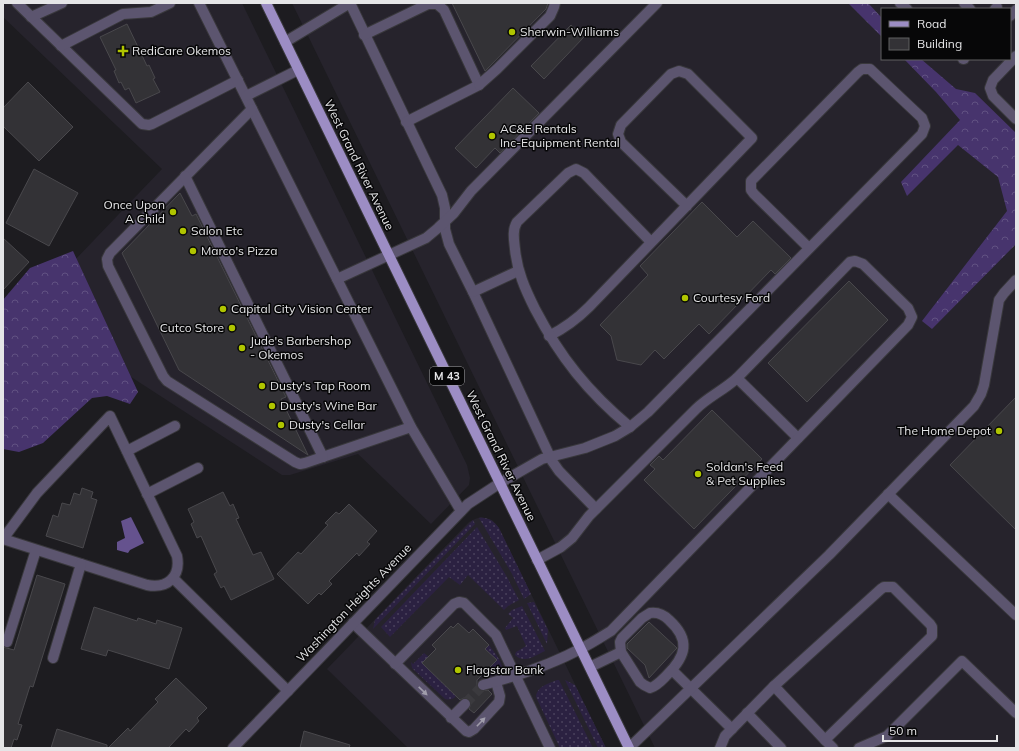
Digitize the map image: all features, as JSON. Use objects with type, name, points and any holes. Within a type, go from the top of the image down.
[{"type":"main road","name":"West Grand River Avenue","points":[[266,3],[629,748]]},
{"type":"street","points":[[16,3],[139,122],[145,125],[152,124],[238,80]]},
{"type":"street","points":[[32,18],[62,3]]},
{"type":"street","points":[[60,46],[124,14],[151,12],[170,3]]},
{"type":"street","points":[[200,3],[411,426],[461,511]]},
{"type":"street","points":[[285,42],[350,3],[364,35],[442,195],[445,208],[444,222],[449,244],[550,456],[559,471],[596,509]]},
{"type":"street","points":[[406,122],[479,84],[497,69],[550,16],[553,12],[555,3]]},
{"type":"street","points":[[337,279],[419,242],[432,234],[454,213],[467,195],[657,3]]},
{"type":"street","points":[[364,35],[428,4],[437,4],[444,10],[479,84]]},
{"type":"street","points":[[1016,56],[993,80],[990,88],[993,96],[1016,119]]},
{"type":"street","name":"Washington Heights Avenue","points":[[233,748],[468,504],[534,462],[550,456],[568,453],[590,446],[615,436],[630,427],[648,412],[809,248],[924,130],[924,122],[922,118],[870,69],[862,69],[858,72],[752,181],[751,190],[754,194],[809,248]]},
{"type":"street","points":[[246,96],[298,70]]},
{"type":"street","points":[[549,336],[570,324],[580,316],[687,206],[752,138],[688,74],[679,71],[671,74],[621,125],[618,134],[621,142],[687,206]]},
{"type":"street","points":[[252,109],[110,253],[107,263],[111,273],[166,380],[295,462],[303,464],[411,426]]},
{"type":"street","points":[[630,427],[614,414],[585,385],[549,336],[521,281],[516,260],[514,231],[515,225],[571,170],[576,169],[584,173],[651,242]]},
{"type":"street","points":[[185,176],[323,457]]},
{"type":"street","points":[[483,685],[516,676],[581,649],[611,631],[908,325],[911,321],[911,312],[863,264],[855,261],[850,262],[737,378],[726,388],[701,404],[596,509],[567,544],[537,560]]},
{"type":"street","points":[[473,292],[518,271]]},
{"type":"street","points":[[629,748],[829,555],[974,406],[984,385],[999,300],[1016,280]]},
{"type":"street","points":[[737,378],[798,438]]},
{"type":"street","points":[[110,416],[127,451],[177,556],[178,568],[173,578],[167,583],[161,586],[154,586],[3,539],[37,493],[110,416]]},
{"type":"street","points":[[127,451],[175,426]]},
{"type":"street","points":[[147,494],[198,468]]},
{"type":"street","points":[[888,494],[1016,615]]},
{"type":"street","points":[[7,642],[36,550]]},
{"type":"street","points":[[53,658],[81,564]]},
{"type":"street","points":[[173,578],[288,691]]},
{"type":"street","points":[[720,748],[725,736],[774,686],[884,587],[893,587],[932,627],[932,636],[825,740]]},
{"type":"street","points":[[395,664],[454,604],[461,602],[467,605],[494,631],[550,748]]},
{"type":"street","points":[[653,613],[659,614],[667,618],[679,630],[683,639],[683,654],[672,670],[657,685],[650,688],[647,687],[640,682],[621,652],[620,646],[622,638],[644,616],[653,613]]},
{"type":"street","points":[[353,623],[466,731],[472,731],[498,704],[500,696],[496,682]]},
{"type":"street","points":[[590,667],[621,652]]},
{"type":"street","points":[[859,748],[887,736],[962,661],[1016,714]]},
{"type":"street","points":[[672,670],[732,729]]},
{"type":"street","points":[[774,686],[833,748]]},
{"type":"street","points":[[451,718],[465,704]]},
{"type":"street","points":[[747,713],[781,748]]},
{"type":"shaded area","points":[[3,3],[242,3],[467,465],[470,478],[469,485],[431,524],[358,454],[290,475],[282,475],[108,362],[29,308],[162,169],[3,17]]},
{"type":"shaded area","points":[[292,3],[1016,3],[1016,748],[655,748]]},
{"type":"shaded area","points":[[131,517],[144,543],[130,550],[128,553],[117,550],[117,542],[125,538],[121,521]]},
{"type":"shaded area","points":[[481,517],[492,520],[499,528],[606,748],[408,748],[327,669],[469,522]]},
{"type":"shaded area","points":[[479,518],[490,520],[499,528],[531,594],[524,599],[512,574]]},
{"type":"shaded area","points":[[473,520],[475,524],[373,629],[375,620]]},
{"type":"shaded area","points":[[477,527],[519,600],[504,610],[468,575],[460,585],[449,577],[390,637],[381,627]]},
{"type":"shaded area","points":[[534,602],[548,630],[547,644],[527,603]]},
{"type":"shaded area","points":[[522,606],[545,651],[526,659],[519,658],[515,655],[516,652],[526,646],[517,626],[506,630],[505,628],[513,618],[508,614],[512,610]]},
{"type":"shaded area","points":[[489,645],[502,665],[501,673],[498,677],[481,676],[497,660],[485,649]]},
{"type":"shaded area","points":[[424,653],[429,657],[423,664],[456,696],[454,698],[449,700],[445,699],[412,668],[411,662],[413,664]]},
{"type":"shaded area","points":[[559,680],[593,748],[560,748],[536,697],[538,690]]},
{"type":"shaded area","points":[[565,680],[575,685],[606,748],[598,748]]},
{"type":"green space","points":[[848,3],[868,3],[881,17],[881,36]]},
{"type":"green space","points":[[905,60],[922,60],[956,89],[975,93],[1016,133],[1016,244],[932,329],[922,321],[1007,211],[998,177],[958,145],[907,196],[901,182],[960,120],[936,92]]},
{"type":"green space","points":[[73,251],[138,392],[130,404],[107,396],[92,398],[43,443],[19,452],[3,449],[3,300],[30,268]]},
{"type":"building","points":[[452,3],[548,3],[546,9],[485,71]]},
{"type":"building","name":"RediCare Okemos","points":[[127,24],[147,66],[149,65],[155,78],[153,79],[160,92],[136,103],[129,88],[125,90],[121,82],[119,83],[114,71],[116,70],[100,37]]},
{"type":"building","points":[[571,25],[584,37],[544,79],[531,66]]},
{"type":"building","points":[[28,82],[73,127],[39,161],[3,126],[3,108]]},
{"type":"building","name":"AC&E Rentals Inc-Equipment Rental","points":[[513,88],[539,113],[500,153],[495,148],[476,168],[455,148]]},
{"type":"building","points":[[34,169],[78,193],[49,246],[6,223]]},
{"type":"building","points":[[180,193],[192,216],[196,214],[286,397],[281,399],[308,455],[179,370],[122,253]]},
{"type":"building","name":"Courtesy Ford","points":[[702,202],[737,237],[753,221],[791,258],[775,274],[771,270],[709,334],[699,324],[664,359],[655,350],[641,365],[617,360],[611,336],[600,325],[648,275],[640,266]]},
{"type":"building","points":[[3,238],[29,262],[3,290]]},
{"type":"building","points":[[849,281],[888,320],[807,402],[768,363]]},
{"type":"building","name":"The Home Depot","points":[[1016,397],[1016,530],[950,465]]},
{"type":"building","name":"Soldan's Feed & Pet Supplies","points":[[712,410],[762,459],[694,529],[644,480],[655,469],[650,465],[659,456],[663,460]]},
{"type":"building","points":[[82,488],[93,492],[91,498],[97,500],[83,548],[46,536],[53,515],[58,517],[62,503],[70,505],[74,493],[80,495]]},
{"type":"building","points":[[223,492],[230,506],[233,504],[239,518],[236,519],[253,555],[261,552],[274,579],[231,600],[224,586],[221,588],[214,574],[217,572],[201,536],[197,538],[191,524],[194,522],[188,509]]},
{"type":"building","points":[[349,504],[377,531],[367,542],[370,544],[359,556],[357,553],[329,581],[332,584],[321,595],[319,593],[308,604],[277,574],[298,552],[301,554],[328,525],[325,523],[336,512],[339,514]]},
{"type":"building","points":[[37,575],[65,584],[33,687],[30,686],[18,724],[22,725],[17,740],[14,739],[11,748],[3,748],[3,647],[14,650]]},
{"type":"building","points":[[94,607],[137,621],[138,618],[156,624],[157,620],[182,628],[169,669],[108,650],[106,656],[81,649]]},
{"type":"building","points":[[649,622],[677,648],[649,678],[645,665],[627,648],[627,644]]},
{"type":"building","name":"Flagstar Bank","points":[[458,623],[469,633],[473,629],[489,645],[485,649],[497,660],[477,680],[478,689],[482,691],[488,690],[492,694],[474,713],[469,709],[471,703],[469,699],[464,698],[460,700],[422,663],[436,649],[432,645],[451,626],[453,628]]},
{"type":"building","points":[[176,678],[207,708],[197,718],[199,721],[189,732],[186,729],[168,748],[108,748],[128,728],[130,731],[158,702],[155,699]]},
{"type":"building","points":[[57,729],[107,745],[107,748],[51,748]]},
{"type":"building","points":[[304,731],[350,745],[349,748],[300,748]]},
{"type":"tunnel","points":[[465,704],[483,685]]},
{"type":"place","name":"Sherwin-Williams","points":[[512,32]]},
{"type":"place","name":"RediCare Okemos","points":[[123,51]]},
{"type":"place","name":"AC&E Rentals Inc-Equipment Rental","points":[[492,136]]},
{"type":"place","name":"Once Upon A Child","points":[[173,212]]},
{"type":"place","name":"Salon Etc","points":[[183,231]]},
{"type":"place","name":"Marco's Pizza","points":[[193,251]]},
{"type":"place","name":"Courtesy Ford","points":[[685,298]]},
{"type":"place","name":"Capital City Vision Center","points":[[223,309]]},
{"type":"place","name":"Cutco Store","points":[[232,328]]},
{"type":"place","name":"Jude's Barbershop - Okemos","points":[[242,348]]},
{"type":"place","name":"Dusty's Tap Room","points":[[262,386]]},
{"type":"place","name":"Dusty's Wine Bar","points":[[272,406]]},
{"type":"place","name":"Dusty's Cellar","points":[[281,425]]},
{"type":"place","name":"The Home Depot","points":[[999,431]]},
{"type":"place","name":"Soldan's Feed & Pet Supplies","points":[[698,474]]},
{"type":"place","name":"Flagstar Bank","points":[[458,670]]}]
